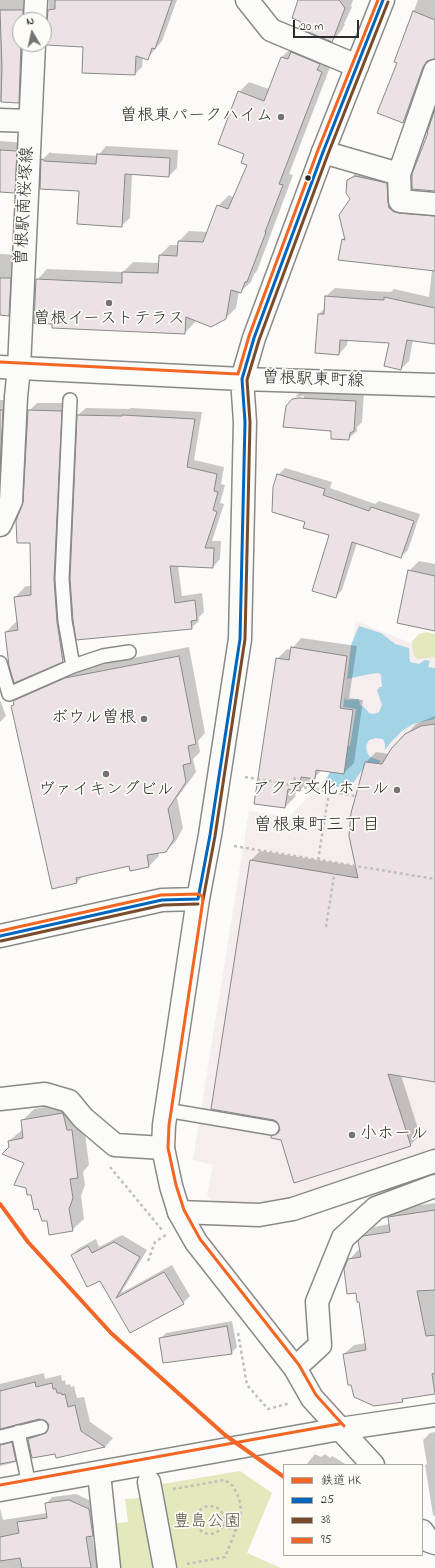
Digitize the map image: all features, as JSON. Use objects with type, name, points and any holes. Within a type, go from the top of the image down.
[{"type":"street","points":[[35,12],[36,0]]},
{"type":"street","points":[[247,0],[271,30],[357,66]]},
{"type":"street","points":[[371,1464],[366,1456],[312,1398],[295,1368],[196,1242],[179,1212],[171,1186],[163,1148],[166,1110],[240,639],[245,422],[242,379],[254,338],[323,152],[382,0]]},
{"type":"street","name":"曽根駅南桜塚線","points":[[0,525],[11,501],[16,397],[9,367],[30,121],[34,52]]},
{"type":"street","points":[[435,70],[399,174],[400,201],[435,204]]},
{"type":"street","points":[[0,120],[30,121]]},
{"type":"street","points":[[323,152],[399,174]]},
{"type":"street","name":"曽根駅東町線","points":[[9,367],[242,379],[435,385]]},
{"type":"street","points":[[0,936],[162,900],[198,900]]},
{"type":"street","points":[[0,1099],[45,1094],[69,1101],[83,1118],[116,1145],[163,1148]]},
{"type":"street","points":[[179,1212],[259,1215],[293,1209],[435,1160]]},
{"type":"street","points":[[295,1368],[320,1345],[317,1302],[343,1238],[376,1208],[435,1186]]},
{"type":"street","points":[[0,1490],[340,1429],[435,1415]]},
{"type":"street","points":[[99,1473],[109,1568]]},
{"type":"street","points":[[150,1487],[173,1567]]},
{"type":"street","points":[[423,1532],[429,1541],[435,1543]]},
{"type":"lane","points":[[70,400],[62,579],[65,621],[73,666]]},
{"type":"lane","points":[[0,663],[9,694],[73,666],[103,656],[129,652]]},
{"type":"lane","points":[[166,1110],[272,1128]]},
{"type":"lane","points":[[1,1437],[41,1427]]},
{"type":"lane","points":[[18,1432],[29,1485]]},
{"type":"path","points":[[245,777],[355,796]]},
{"type":"path","points":[[294,786],[295,777]]},
{"type":"path","points":[[318,860],[329,792]]},
{"type":"path","points":[[234,846],[435,879]]},
{"type":"path","points":[[326,926],[336,863]]},
{"type":"path","points":[[110,1167],[170,1241]]},
{"type":"path","points":[[148,1261],[155,1242],[166,1235]]},
{"type":"path","points":[[237,1328],[247,1385],[268,1409],[292,1403]]},
{"type":"path","points":[[150,1487],[225,1480],[234,1486],[239,1498],[241,1512],[239,1523],[225,1557],[173,1567]]},
{"type":"path","points":[[206,1506],[212,1506],[222,1513],[224,1519],[223,1525],[215,1534],[203,1533],[198,1529],[195,1522],[196,1515],[200,1509],[206,1506]]},
{"type":"path","points":[[223,1525],[236,1531]]},
{"type":"shaded area","points":[[356,621],[435,653],[435,1151],[284,1203],[256,1208],[214,1202],[207,1195],[213,1165],[193,1160],[249,811],[289,817],[351,752],[358,705],[343,703]]},
{"type":"green space","points":[[427,632],[435,634],[435,657],[416,659],[413,652],[412,641],[419,634]]},
{"type":"green space","name":"豊島公園","points":[[240,1471],[272,1493],[247,1553],[281,1568],[120,1568],[116,1523],[128,1522],[125,1499],[141,1498],[139,1488]]},
{"type":"water","points":[[359,626],[381,633],[395,644],[409,648],[410,662],[419,664],[425,660],[430,661],[428,667],[435,668],[435,719],[413,724],[402,731],[385,750],[383,739],[376,738],[369,740],[366,746],[367,752],[370,757],[381,761],[362,770],[349,789],[324,784],[335,761],[350,745],[356,709],[343,707],[345,696],[346,700],[359,699],[360,705],[369,713],[374,714],[379,712],[382,705],[377,690],[382,687],[381,675],[378,673],[347,679],[351,645]]},
{"type":"building","points":[[55,0],[172,0],[155,49],[152,48],[148,60],[136,56],[135,75],[82,73],[83,47],[52,45],[52,12],[48,12],[48,10],[55,9]]},
{"type":"building","points":[[298,0],[339,0],[345,8],[332,42],[299,28],[301,22],[292,18]]},
{"type":"building","points":[[0,10],[23,10],[23,12],[12,12],[12,52],[21,52],[19,103],[1,102],[2,67]]},
{"type":"building","points":[[413,11],[435,20],[435,59],[427,61],[423,67],[403,123],[377,113],[397,63],[394,62]]},
{"type":"building","points":[[291,52],[320,64],[317,70],[322,72],[279,184],[283,185],[247,282],[245,282],[241,293],[231,290],[226,319],[211,327],[186,317],[185,334],[52,328],[52,324],[34,323],[36,279],[122,283],[122,272],[158,273],[159,255],[177,256],[178,241],[203,242],[217,205],[228,209],[247,165],[241,163],[244,154],[218,144],[238,91],[264,101],[281,57],[288,59]]},
{"type":"building","points":[[435,109],[435,191],[412,189],[412,174],[428,133]]},
{"type":"building","points":[[0,150],[17,151],[15,193],[0,192]]},
{"type":"building","points":[[97,154],[170,158],[169,177],[125,174],[122,227],[77,224],[79,191],[40,189],[41,159],[44,161],[96,164]]},
{"type":"building","points":[[355,176],[387,183],[389,208],[394,212],[435,216],[435,271],[338,260],[342,239],[345,240],[339,215],[350,199],[346,193],[347,180]]},
{"type":"building","points":[[0,278],[11,278],[9,316],[0,315]]},
{"type":"building","points":[[325,296],[384,300],[384,297],[435,308],[435,344],[407,340],[401,370],[384,366],[389,343],[340,340],[339,355],[315,353],[318,314],[324,314]]},
{"type":"building","points":[[299,398],[356,401],[354,431],[350,433],[349,440],[331,439],[331,431],[283,427],[286,406],[292,399]]},
{"type":"building","points":[[0,410],[3,410],[0,470]]},
{"type":"building","points":[[28,410],[62,411],[54,579],[57,622],[63,662],[14,683],[9,666],[5,632],[18,630],[14,597],[31,595],[30,543],[17,543],[16,521],[23,502]]},
{"type":"building","points":[[77,415],[122,415],[195,419],[187,467],[217,474],[214,491],[218,492],[213,510],[217,512],[205,548],[214,548],[213,568],[170,566],[175,603],[195,600],[197,620],[191,621],[192,629],[76,640],[70,579]]},
{"type":"building","points":[[277,474],[325,489],[323,495],[369,511],[371,507],[414,521],[401,558],[352,542],[336,598],[312,591],[329,535],[303,528],[305,522],[272,512],[273,487]]},
{"type":"building","points":[[408,570],[435,576],[435,631],[397,623]]},
{"type":"building","points":[[291,647],[347,656],[340,708],[353,710],[344,774],[316,770],[315,779],[301,777],[300,791],[288,789],[285,808],[254,804],[276,658],[289,660]]},
{"type":"building","name":"ヴァイキングビル","points":[[179,656],[196,744],[188,746],[191,763],[183,765],[186,782],[168,809],[174,839],[166,852],[147,855],[149,867],[130,871],[129,866],[76,878],[77,883],[52,889],[11,706],[14,705],[13,701],[65,678]]},
{"type":"building","points":[[435,724],[435,1082],[388,1074],[411,1146],[294,1183],[281,1140],[271,1138],[271,1136],[278,1133],[280,1130],[277,1122],[274,1120],[211,1109],[250,860],[358,878],[349,836],[351,813],[365,762],[382,764],[391,749],[405,734],[421,726]]},
{"type":"building","points":[[63,1113],[67,1130],[72,1130],[78,1178],[70,1179],[73,1198],[69,1209],[73,1231],[49,1235],[47,1221],[42,1221],[38,1209],[34,1210],[31,1195],[27,1195],[26,1188],[14,1185],[24,1163],[2,1154],[9,1147],[8,1141],[23,1138],[21,1120]]},
{"type":"building","points":[[435,1210],[435,1290],[417,1291],[426,1336],[435,1335],[435,1373],[432,1374],[435,1394],[402,1399],[403,1402],[374,1406],[354,1397],[351,1385],[348,1385],[343,1354],[366,1350],[359,1302],[357,1302],[356,1293],[347,1294],[344,1269],[348,1259],[361,1257],[358,1241],[363,1236],[390,1232],[388,1217]]},
{"type":"building","points":[[114,1242],[140,1257],[116,1298],[164,1272],[184,1304],[130,1333],[100,1281],[87,1287],[71,1255],[88,1246],[92,1253]]},
{"type":"building","points":[[227,1326],[232,1354],[163,1363],[159,1338]]},
{"type":"building","points":[[35,1382],[36,1387],[52,1383],[53,1389],[56,1389],[57,1393],[61,1393],[62,1395],[65,1394],[68,1407],[75,1405],[81,1431],[105,1447],[56,1458],[55,1454],[32,1458],[28,1439],[46,1433],[49,1425],[46,1421],[39,1419],[0,1429],[0,1391]]},
{"type":"building","points":[[12,1442],[16,1461],[0,1464],[0,1445]]},
{"type":"building","points":[[69,1500],[89,1509],[93,1536],[86,1537],[91,1568],[22,1568],[20,1558],[0,1561],[0,1537],[19,1533],[17,1522],[47,1518],[45,1503]]},
{"type":"rail line","name":"HK","points":[[0,1204],[28,1242],[111,1333],[225,1435],[283,1476]]},
{"type":"transit line","name":"95","points":[[0,362],[238,374],[249,336],[318,150],[378,0]]},
{"type":"transit line","name":"25","points":[[198,899],[210,835],[240,639],[245,422],[242,379],[254,338],[323,152],[383,0]]},
{"type":"transit line","name":"38","points":[[203,900],[215,836],[245,639],[250,422],[247,380],[259,340],[328,154],[388,2]]},
{"type":"transit line","name":"95","points":[[0,931],[161,895],[198,894],[202,896],[203,900],[169,1125],[168,1148],[176,1185],[184,1210],[200,1239],[299,1365],[316,1395],[344,1426]]},
{"type":"transit line","name":"25","points":[[0,936],[162,900],[198,899]]},
{"type":"transit line","name":"38","points":[[1,941],[163,905],[198,904]]},
{"type":"transit line","name":"95","points":[[0,1485],[339,1424]]},
{"type":"place","name":"曽根東パークハイム","points":[[281,117]]},
{"type":"place","name":"曽根イーストテラス","points":[[109,303]]},
{"type":"place","name":"ボウル曽根","points":[[144,719]]},
{"type":"place","name":"ヴァイキングビル","points":[[106,774]]},
{"type":"place","name":"アクア文化ホール","points":[[397,790]]},
{"type":"place","name":"小ホール","points":[[352,1135]]},
{"type":"district","name":"曽根東町三丁目","points":[[317,827]]}]
